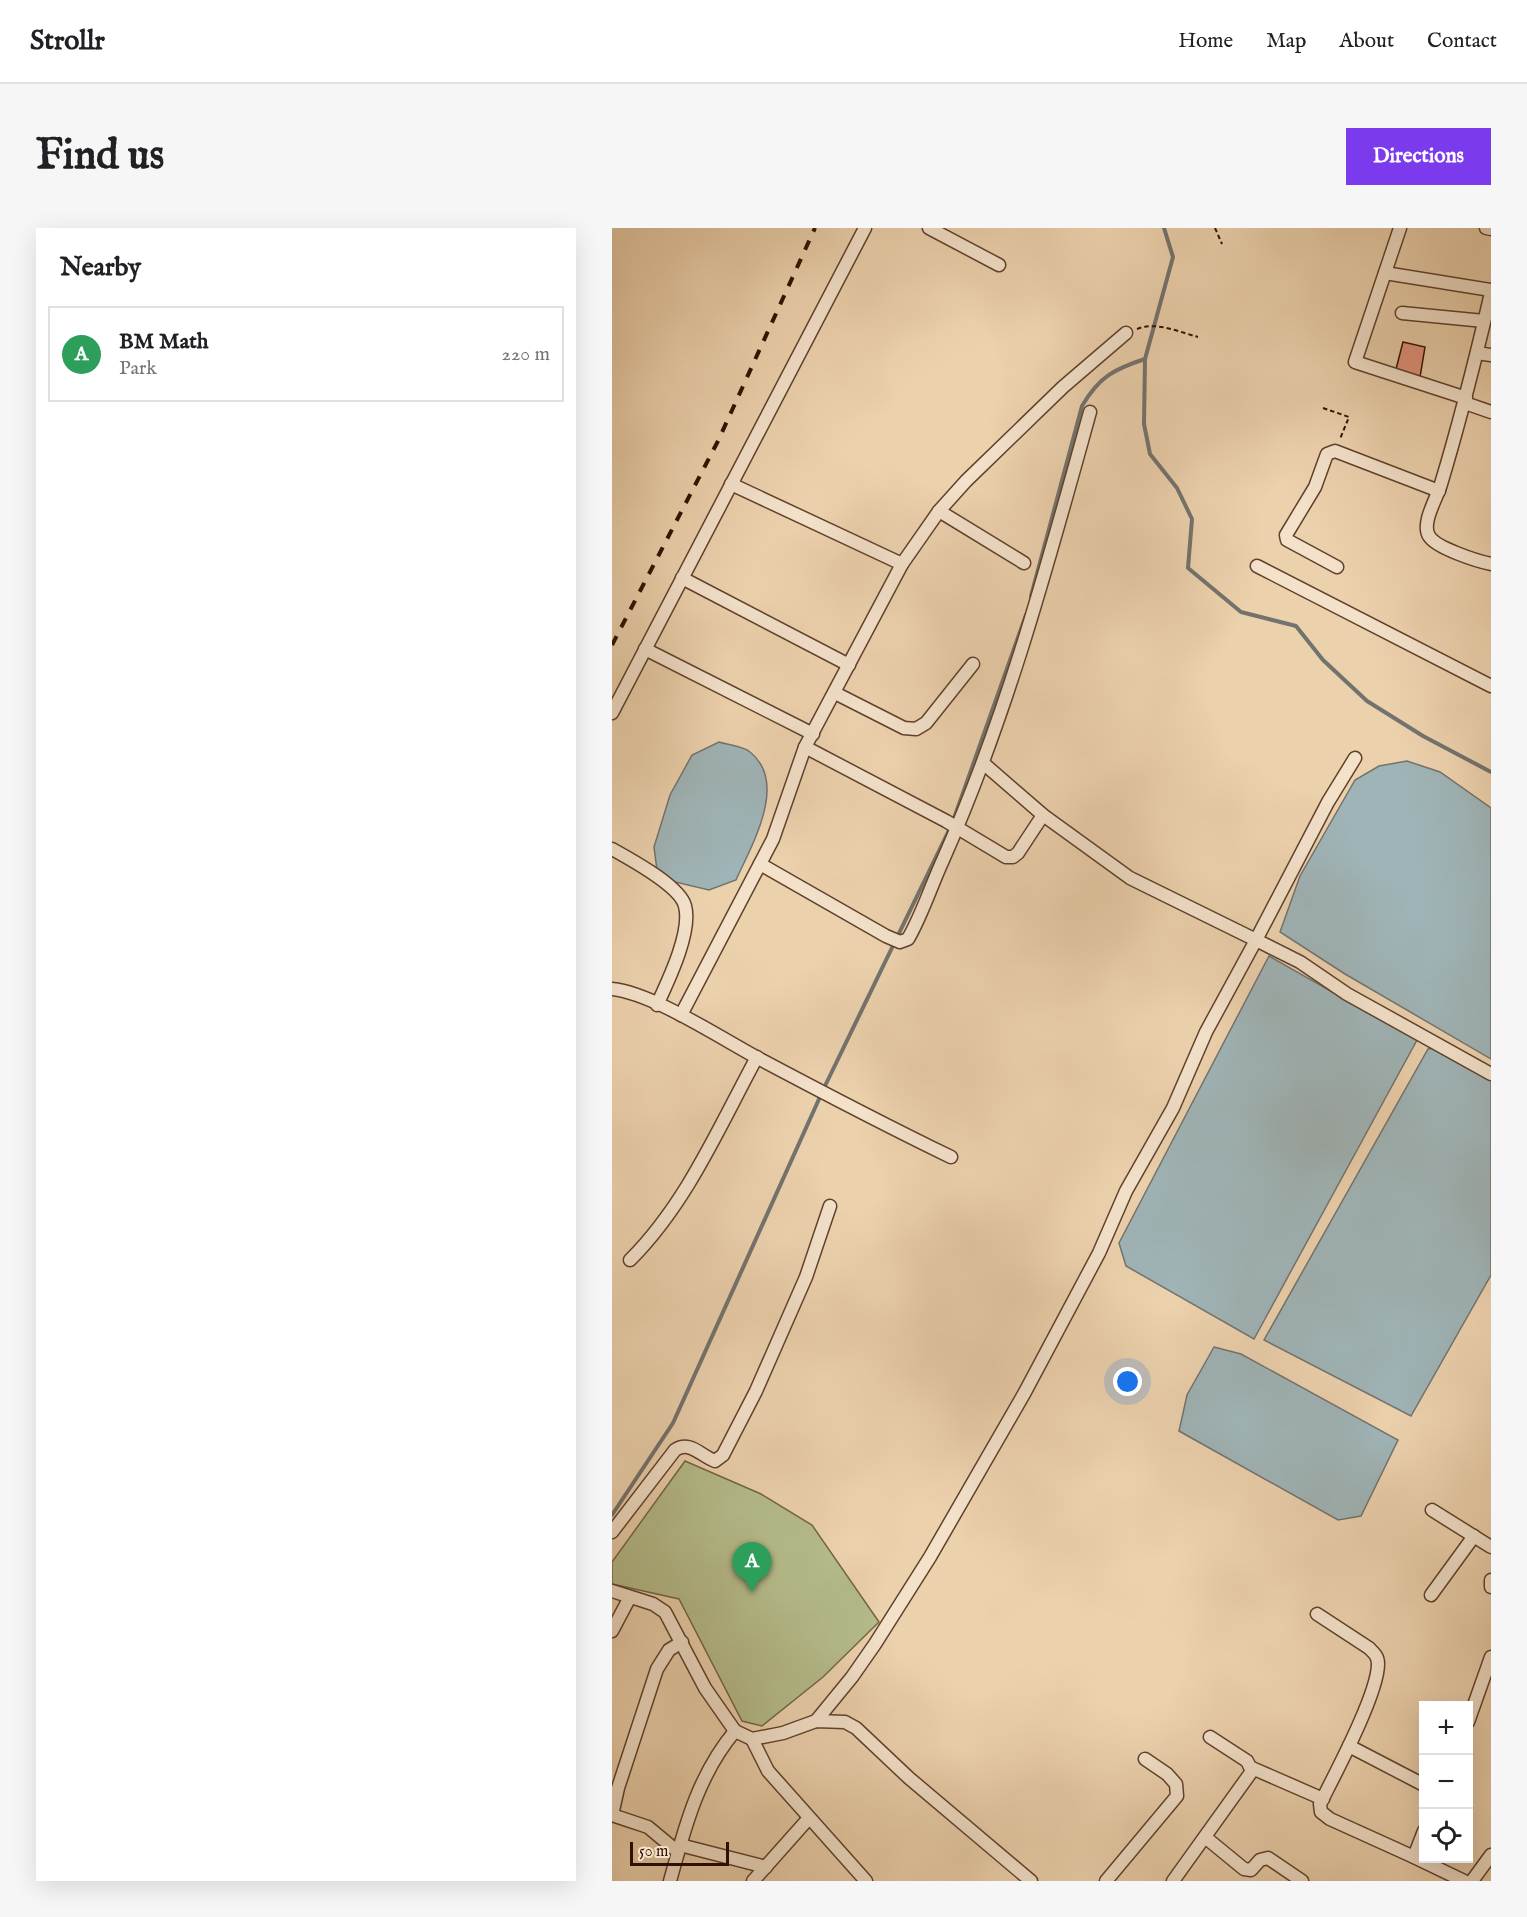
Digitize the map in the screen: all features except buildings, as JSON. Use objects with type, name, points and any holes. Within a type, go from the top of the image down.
[{"type":"street","points":[[612,713],[865,228]]},
{"type":"street","points":[[929,228],[999,266]]},
{"type":"street","points":[[1400,228],[1355,362],[1491,412]]},
{"type":"street","points":[[1486,228],[1491,228]]},
{"type":"street","points":[[1385,273],[1491,291],[1466,401],[1439,491],[1426,525],[1428,535],[1437,544],[1491,564]]},
{"type":"street","points":[[1402,313],[1485,321]]},
{"type":"street","points":[[681,1015],[781,819],[806,747],[902,564],[939,511],[1063,387],[1126,333]]},
{"type":"street","points":[[1477,353],[1491,356]]},
{"type":"street","points":[[760,864],[897,940],[906,941],[910,936],[952,825],[983,763],[1053,544],[1090,412]]},
{"type":"street","points":[[1337,567],[1287,540],[1286,535],[1315,487],[1327,454],[1335,451],[1439,491]]},
{"type":"street","points":[[731,484],[902,564]]},
{"type":"street","points":[[939,511],[1024,563]]},
{"type":"street","points":[[1257,566],[1491,686]]},
{"type":"street","points":[[682,578],[849,665]]},
{"type":"street","points":[[645,650],[813,734]]},
{"type":"street","points":[[835,693],[904,728],[916,729],[926,723],[973,664]]},
{"type":"street","points":[[806,747],[952,825],[999,854],[1013,857],[1043,815]]},
{"type":"street","points":[[816,1721],[852,1677],[880,1636],[951,1521],[1025,1392],[1099,1253],[1126,1191],[1173,1108],[1206,1032],[1328,802],[1355,758]]},
{"type":"street","points":[[983,763],[1043,815],[1130,878],[1300,962],[1347,994],[1491,1074]]},
{"type":"street","points":[[612,849],[675,891],[685,906],[681,944],[657,1005]]},
{"type":"street","points":[[612,989],[636,994],[681,1015],[831,1097],[951,1158]]},
{"type":"street","points":[[630,1260],[656,1234],[673,1209],[757,1057]]},
{"type":"street","points":[[612,1532],[680,1447],[691,1447],[715,1461],[723,1455],[756,1390],[806,1277],[830,1206]]},
{"type":"street","points":[[1432,1510],[1491,1547]]},
{"type":"street","points":[[1431,1595],[1473,1536]]},
{"type":"street","points":[[1491,1580],[1491,1587]]},
{"type":"street","points":[[612,1591],[653,1604],[665,1612],[705,1688],[735,1731],[752,1739],[816,1721],[835,1720],[856,1728],[909,1778],[1031,1881]]},
{"type":"street","points":[[612,1631],[630,1597]]},
{"type":"street","points":[[1317,1614],[1376,1655],[1376,1679],[1349,1746],[1320,1804],[1323,1815],[1464,1881]]},
{"type":"street","points":[[682,1642],[669,1650],[657,1669],[618,1788],[612,1815],[648,1827],[679,1848],[766,1867]]},
{"type":"street","points":[[1473,1708],[1491,1657]]},
{"type":"street","points":[[670,1881],[704,1776],[720,1749],[735,1731]]},
{"type":"street","points":[[1210,1737],[1247,1761],[1252,1768],[1323,1799]]},
{"type":"street","points":[[752,1739],[768,1771],[866,1881]]},
{"type":"street","points":[[1349,1746],[1419,1782]]},
{"type":"street","points":[[1106,1881],[1177,1796],[1176,1784],[1167,1774],[1145,1759]]},
{"type":"street","points":[[1173,1881],[1251,1774],[1252,1768]]},
{"type":"street","points":[[753,1881],[809,1818]]},
{"type":"street","points":[[1205,1837],[1244,1869],[1251,1870],[1260,1860],[1268,1858],[1302,1881]]},
{"type":"street","points":[[1414,1857],[1419,1844]]},
{"type":"street","points":[[1472,1881],[1491,1855]]},
{"type":"path","points":[[1215,228],[1222,244]]},
{"type":"path","points":[[1126,333],[1145,326],[1166,328],[1198,337]]},
{"type":"path","points":[[1323,408],[1349,417],[1335,451]]},
{"type":"green space","points":[[685,1461],[761,1494],[812,1525],[879,1622],[823,1677],[762,1726],[742,1721],[679,1599],[612,1584],[612,1562]]},
{"type":"shaded area","points":[[719,742],[750,752],[761,765],[766,780],[767,797],[763,815],[750,850],[736,880],[709,890],[658,878],[654,847],[670,795],[692,755]]},
{"type":"shaded area","points":[[1407,761],[1440,772],[1491,808],[1491,1059],[1345,974],[1280,932],[1300,876],[1355,780],[1379,766]]},
{"type":"shaded area","points":[[1269,956],[1417,1040],[1254,1339],[1126,1266],[1119,1243]]},
{"type":"shaded area","points":[[1444,1047],[1491,1075],[1491,1275],[1411,1416],[1264,1340],[1428,1049]]},
{"type":"shaded area","points":[[1214,1347],[1241,1354],[1398,1440],[1361,1516],[1338,1520],[1179,1431],[1187,1395]]},
{"type":"waterway","points":[[1164,228],[1173,257],[1145,359],[1144,424],[1150,454],[1177,488],[1192,519],[1188,568],[1241,612],[1296,626],[1323,660],[1367,701],[1423,736],[1491,772]]},
{"type":"waterway","points":[[1031,596],[1082,406],[1088,396],[1108,375],[1124,366],[1145,359]]},
{"type":"waterway","points":[[612,1515],[673,1423],[824,1088],[952,824],[1026,615]]},
{"type":"railway","points":[[612,645],[718,441],[815,228]]},
{"type":"place","name":"BM Math","points":[[752,1592]]}]
